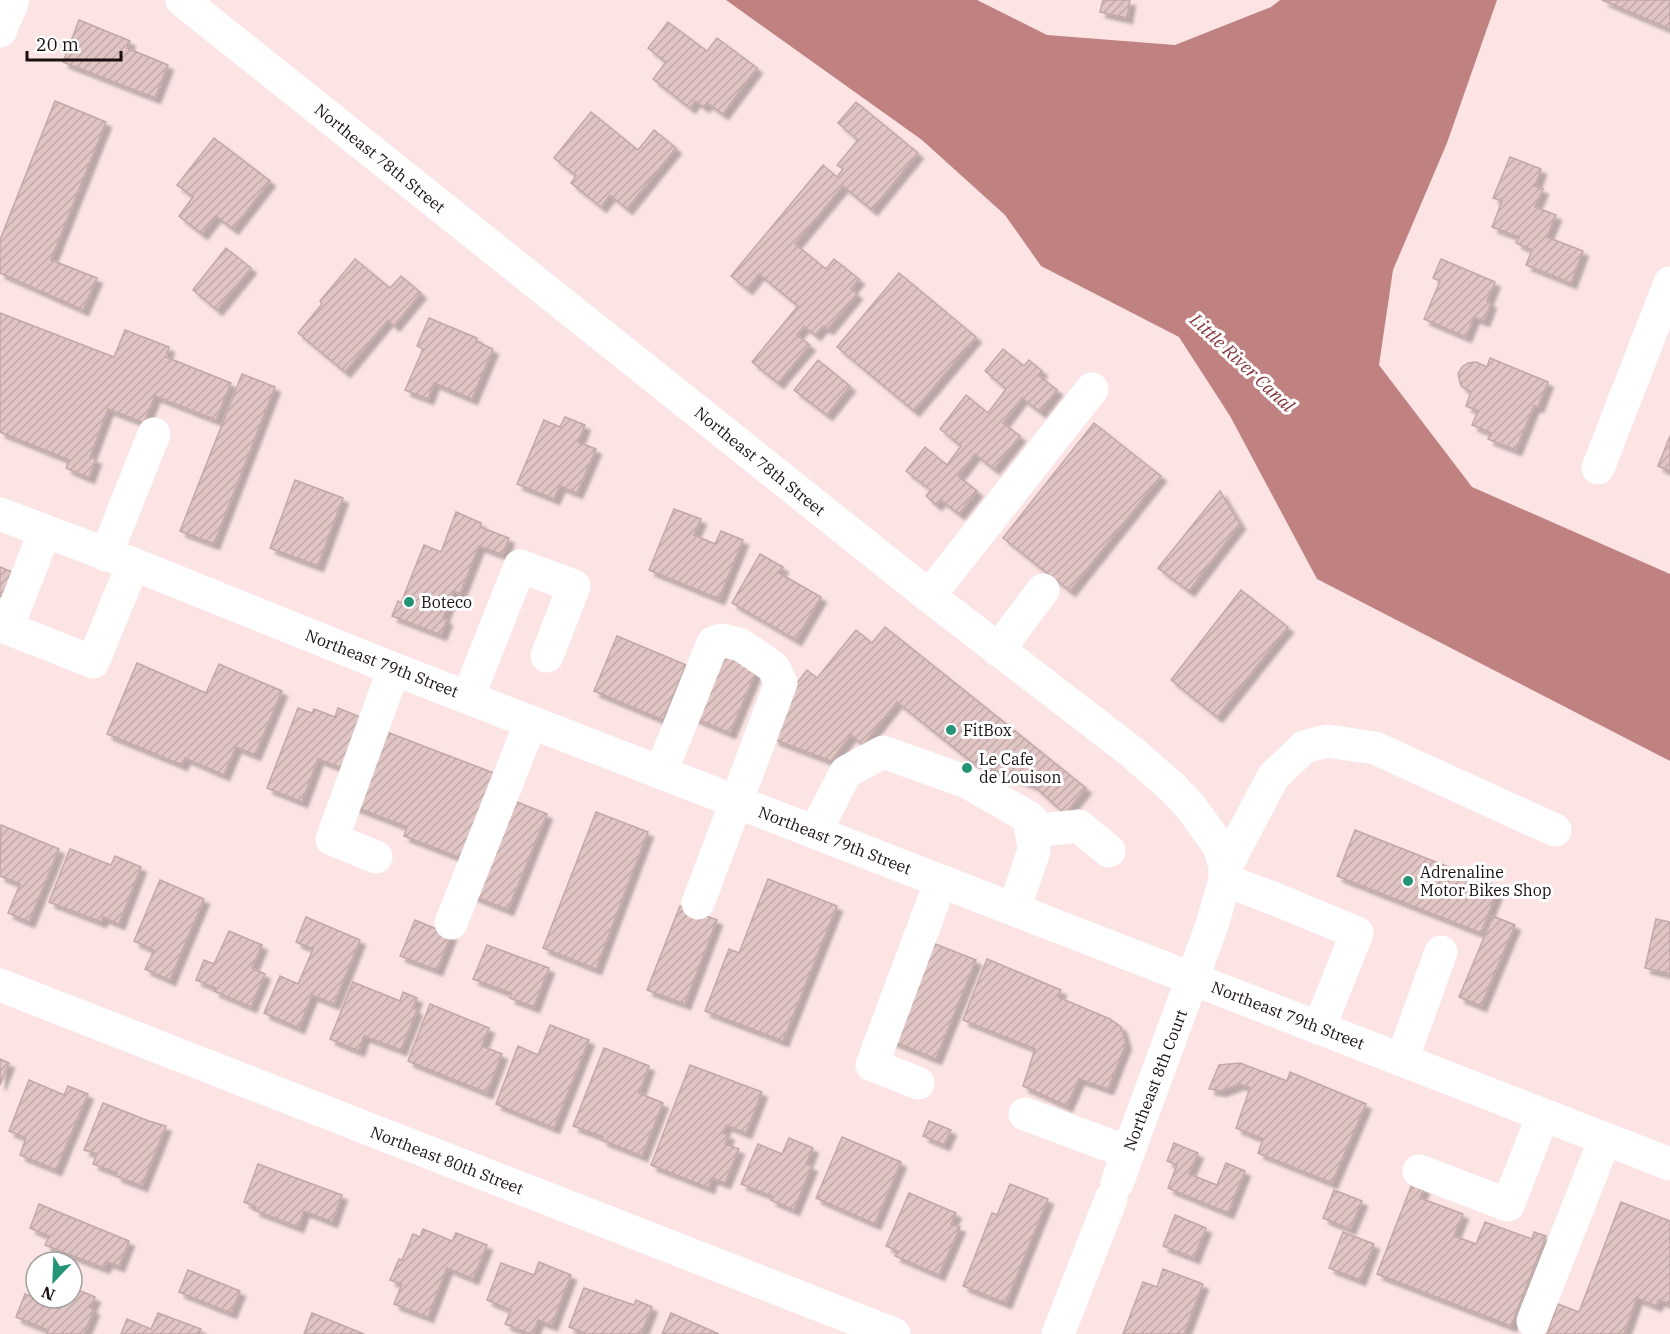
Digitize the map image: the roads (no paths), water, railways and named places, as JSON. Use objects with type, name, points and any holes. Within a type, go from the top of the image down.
[{"type":"street","points":[[0,31],[13,0]]},
{"type":"street","name":"Northeast 78th Street","points":[[182,0],[929,596],[1132,752],[1190,806],[1216,842],[1222,854],[1225,874]]},
{"type":"street","points":[[1598,468],[1669,289]]},
{"type":"street","points":[[929,596],[1092,389]]},
{"type":"street","points":[[45,531],[7,628],[93,662],[154,434]]},
{"type":"street","name":"Northeast 79th Street","points":[[0,514],[1670,1164]]},
{"type":"street","points":[[468,697],[520,566],[574,586],[547,656]]},
{"type":"street","points":[[998,650],[1043,590]]},
{"type":"street","points":[[661,772],[713,642],[722,640],[741,645],[773,667],[781,683],[698,903]]},
{"type":"street","points":[[376,857],[332,839],[394,669]]},
{"type":"street","points":[[451,923],[531,722]]},
{"type":"street","points":[[1193,978],[1218,909],[1225,874],[1273,777],[1304,747],[1327,741],[1375,748],[1555,830]]},
{"type":"street","points":[[815,832],[846,772],[884,752],[967,782],[1030,818],[1034,851],[1014,909]]},
{"type":"street","points":[[1031,831],[1078,826],[1109,850]]},
{"type":"street","points":[[1225,874],[1275,899],[1357,933],[1319,1028]]},
{"type":"street","points":[[918,1083],[873,1065],[941,881]]},
{"type":"street","points":[[1401,1060],[1441,952]]},
{"type":"street","name":"Northeast 8th Court","points":[[1058,1334],[1193,978]]},
{"type":"street","name":"Northeast 80th Street","points":[[0,985],[894,1334]]},
{"type":"street","points":[[1025,1114],[1127,1152]]},
{"type":"street","points":[[1419,1171],[1508,1205],[1543,1115]]},
{"type":"street","points":[[1533,1321],[1605,1139]]},
{"type":"water","name":"Little River Canal","points":[[726,0],[977,0],[1047,35],[1175,45],[1271,7],[1280,0],[1497,0],[1447,143],[1393,270],[1379,365],[1472,487],[1670,574],[1670,761],[1317,579],[1230,416],[1179,337],[1041,266],[1005,215],[922,140]]},
{"type":"place","name":"Boteco","points":[[409,602]]},
{"type":"place","name":"FitBox","points":[[951,730]]},
{"type":"place","name":"Le Cafe de Louison","points":[[967,768]]},
{"type":"place","name":"Adrenaline Motor Bikes Shop","points":[[1408,881]]}]
